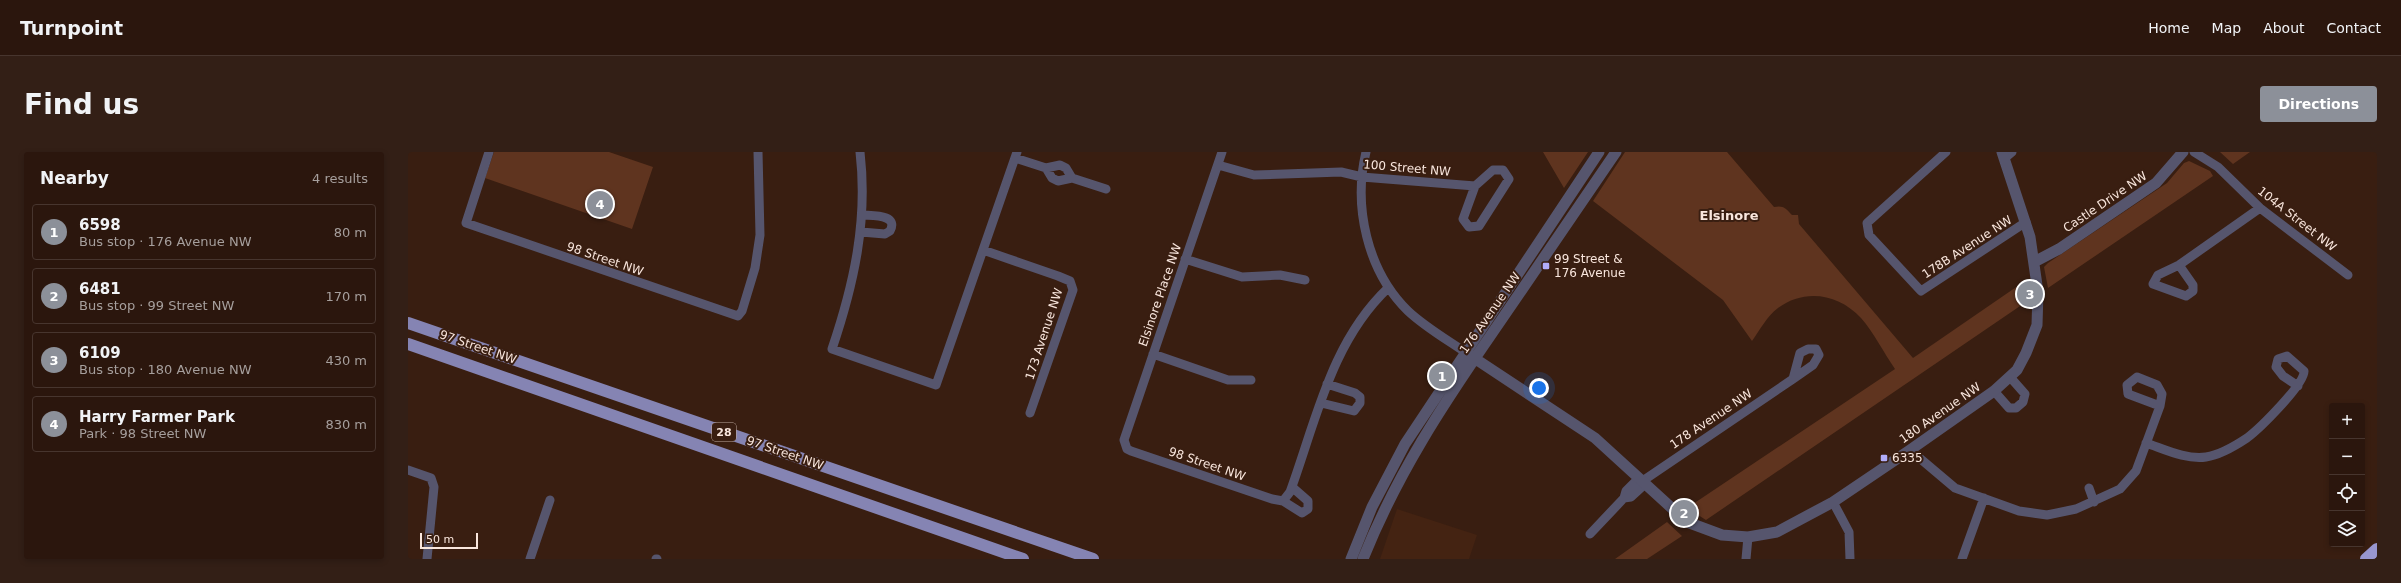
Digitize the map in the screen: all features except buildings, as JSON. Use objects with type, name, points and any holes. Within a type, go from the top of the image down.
[{"type":"highway","points":[[2366,559],[2377,549]]},
{"type":"main road","name":"97 Street NW","points":[[408,323],[1093,559]]},
{"type":"main road","name":"97 Street NW","points":[[408,344],[1023,559]]},
{"type":"street","name":"98 Street NW","points":[[489,152],[466,223],[738,316],[742,311],[755,268],[760,235],[758,152]]},
{"type":"street","points":[[860,152],[862,215],[861,232],[854,280],[832,349],[936,385],[1016,155],[1046,168],[1052,178],[1058,181],[1072,178],[1106,189]]},
{"type":"street","name":"Elsinore Place NW","points":[[1125,445],[1126,432],[1222,152]]},
{"type":"street","points":[[1366,152],[1362,177],[1363,216],[1370,251],[1388,288],[1408,311],[1465,352]]},
{"type":"street","name":"176 Avenue NW","points":[[1351,559],[1372,507],[1393,465],[1465,352],[1599,152]]},
{"type":"street","name":"176 Avenue NW","points":[[1363,559],[1382,512],[1406,465],[1475,358],[1616,152]]},
{"type":"street","name":"178B Avenue NW","points":[[1946,152],[1867,223],[1869,235],[1921,291],[2026,222]]},
{"type":"street","name":"Castle Drive NW","points":[[2034,262],[2059,249],[2156,183],[2183,152]]},
{"type":"street","name":"104A Street NW","points":[[2194,152],[2218,167],[2260,208],[2348,275]]},
{"type":"street","name":"180 Avenue NW","points":[[1465,352],[1594,438],[1644,480],[1687,522],[1722,535],[1748,537],[1777,532],[1833,502],[1994,391],[2010,377],[2026,353],[2037,325],[2038,292],[2026,222],[2007,154]]},
{"type":"street","points":[[1046,168],[1056,164],[1063,166],[1072,178]]},
{"type":"street","name":"100 Street NW","points":[[1218,165],[1254,175],[1341,172],[1362,177],[1475,186]]},
{"type":"street","points":[[1493,170],[1503,170],[1509,179],[1479,226],[1469,227],[1463,219],[1475,186],[1493,170]]},
{"type":"street","points":[[2179,264],[2260,208]]},
{"type":"street","points":[[861,232],[885,234],[890,231],[892,225],[890,220],[885,217],[862,215]]},
{"type":"street","name":"173 Avenue NW","points":[[983,250],[1070,281],[1073,290],[1030,413]]},
{"type":"street","points":[[1185,259],[1242,276],[1280,276],[1305,280]]},
{"type":"street","points":[[1283,501],[1292,487],[1327,384],[1349,336],[1370,305],[1388,288]]},
{"type":"street","points":[[1153,354],[1228,380],[1251,380]]},
{"type":"street","name":"180 Avenue NW","points":[[1994,391],[2009,408],[2016,408],[2020,405],[2025,394],[2010,377]]},
{"type":"street","name":"178 Avenue NW","points":[[1590,534],[1624,498],[1631,497],[1643,486],[1644,480],[1793,379]]},
{"type":"street","points":[[1321,403],[1354,411],[1360,403],[1360,397],[1355,393],[1327,384]]},
{"type":"street","points":[[2146,444],[2189,457],[2205,457],[2214,455],[2232,448],[2249,437],[2298,386]]},
{"type":"street","points":[[1910,450],[1956,488],[1984,498],[2019,510],[2047,514],[2076,509],[2120,489],[2136,471],[2160,406]]},
{"type":"street","name":"98 Street NW","points":[[1125,445],[1131,451],[1272,499],[1283,501],[1302,513],[1308,509],[1308,502],[1292,487]]},
{"type":"street","points":[[408,470],[431,478],[434,487],[428,559]]},
{"type":"street","points":[[2089,488],[2094,502]]},
{"type":"street","points":[[1962,559],[1984,498]]},
{"type":"street","points":[[530,559],[550,500]]},
{"type":"street","points":[[1833,502],[1849,532],[1850,559]]},
{"type":"street","points":[[1746,559],[1748,537]]},
{"type":"shaded area","points":[[494,152],[609,152],[653,167],[632,229],[485,178]]},
{"type":"shaded area","points":[[1543,152],[1588,152],[1564,188]]},
{"type":"shaded area","points":[[1625,152],[1727,152],[1774,207],[1782,207],[1792,215],[1798,215],[1799,224],[1913,358],[2025,281],[2026,302],[1706,520],[1687,508],[1895,369],[1861,318],[1843,304],[1821,296],[1799,298],[1778,308],[1767,319],[1752,341],[1723,300],[1593,201]]},
{"type":"shaded area","points":[[2220,152],[2250,152],[2233,164]]},
{"type":"shaded area","points":[[2189,161],[2210,171],[2213,176],[2048,288],[2044,267],[2048,263],[2167,183],[2184,163]]},
{"type":"shaded area","points":[[1397,509],[1477,535],[1469,559],[1380,559]]},
{"type":"shaded area","points":[[1667,522],[1682,536],[1647,559],[1615,559]]},
{"type":"place","name":"Harry Farmer Park","points":[[600,204]]},
{"type":"place","name":"99 Street & 176 Avenue","points":[[1546,266]]},
{"type":"place","name":"6109","points":[[2030,294]]},
{"type":"place","name":"6598","points":[[1442,376]]},
{"type":"place","name":"6335","points":[[1884,458]]},
{"type":"place","name":"6481","points":[[1684,513]]},
{"type":"district","name":"Elsinore","points":[[1729,215]]}]
